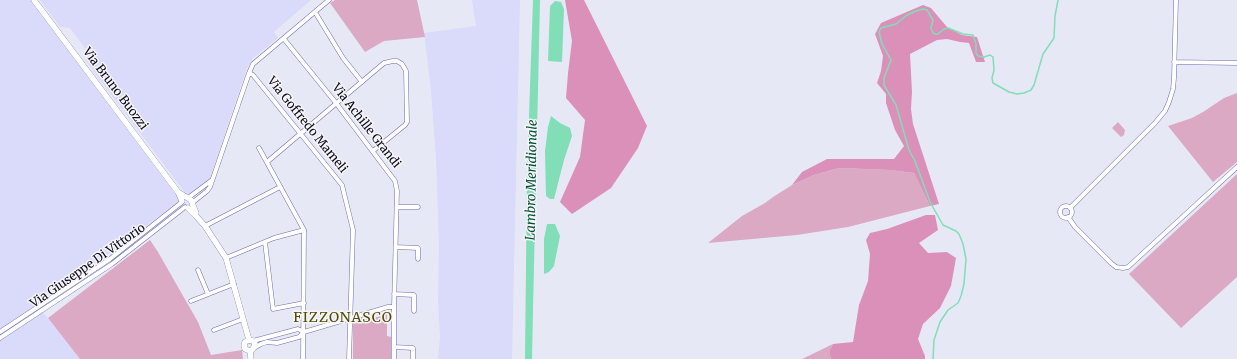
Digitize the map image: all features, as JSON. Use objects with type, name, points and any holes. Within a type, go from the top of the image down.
[{"type":"main road","name":"Via Bruno Buozzi","points":[[34,0],[205,226]]},
{"type":"main road","points":[[205,226],[226,258],[243,319],[251,340],[255,344],[252,349],[251,359]]},
{"type":"main road","points":[[251,340],[245,342],[244,346],[245,349],[252,349]]},
{"type":"street","points":[[187,203],[207,191],[210,187],[253,64],[329,0]]},
{"type":"street","points":[[1070,208],[1155,124],[1165,111],[1173,89],[1176,0]]},
{"type":"street","points":[[316,12],[343,58],[362,82]]},
{"type":"street","name":"Via Achille Grandi","points":[[284,38],[373,150],[395,181],[397,191],[397,207],[394,294],[394,359]]},
{"type":"street","points":[[267,162],[384,63],[388,61],[397,62],[402,64],[406,71],[407,122],[373,150]]},
{"type":"street","points":[[1174,62],[1237,63]]},
{"type":"street","name":"Via Goffredo Mameli","points":[[249,74],[253,75],[301,133],[339,180],[344,190],[353,230],[349,359]]},
{"type":"street","points":[[259,148],[304,230],[304,359]]},
{"type":"street","points":[[1070,208],[1067,206],[1061,208],[1059,211],[1062,217],[1068,218],[1075,227],[1116,267],[1128,267],[1237,167]]},
{"type":"street","points":[[205,226],[280,187]]},
{"type":"street","name":"Via Giuseppe Di Vittorio","points":[[0,338],[187,203]]},
{"type":"street","name":"Via Giuseppe Di Vittorio","points":[[0,332],[112,264],[146,239],[187,203]]},
{"type":"street","points":[[397,207],[418,207]]},
{"type":"street","points":[[1068,218],[1072,213],[1070,208]]},
{"type":"street","points":[[226,258],[265,242],[304,230]]},
{"type":"street","points":[[142,235],[146,239]]},
{"type":"street","points":[[265,242],[273,308],[304,303]]},
{"type":"street","points":[[396,247],[418,248],[418,259]]},
{"type":"street","points":[[198,270],[208,294]]},
{"type":"street","points":[[191,301],[234,284]]},
{"type":"street","points":[[394,294],[414,295],[414,311]]},
{"type":"street","points":[[252,349],[267,342],[277,343],[298,338],[304,332],[394,306]]},
{"type":"street","points":[[214,330],[243,319]]},
{"type":"street","points":[[251,340],[298,330],[304,332]]},
{"type":"street","points":[[394,347],[413,348],[413,359]]},
{"type":"shaded area","points":[[0,0],[31,0],[179,201],[109,254],[36,303],[80,359],[0,359]]},
{"type":"shaded area","points":[[40,0],[311,0],[274,32],[278,38],[253,58],[247,68],[210,178],[190,194],[186,194],[86,61],[87,51],[70,28],[60,27]]},
{"type":"shaded area","points":[[335,0],[417,0],[425,37],[384,41],[365,52],[330,3]]},
{"type":"shaded area","points":[[472,0],[520,0],[512,359],[438,359],[440,337],[436,158],[431,90],[424,33],[476,26]]},
{"type":"shaded area","points":[[565,0],[584,0],[647,126],[638,148],[611,188],[572,214],[560,202],[580,157],[585,120],[566,98],[572,41]]},
{"type":"shaded area","points":[[923,5],[931,8],[947,27],[962,35],[977,37],[985,62],[976,62],[969,43],[947,39],[937,40],[910,54],[912,92],[911,109],[913,124],[939,204],[930,206],[914,173],[890,170],[839,168],[814,175],[792,185],[802,172],[827,159],[894,159],[904,146],[895,130],[886,103],[886,94],[877,83],[881,71],[883,56],[875,34],[881,23]]},
{"type":"shaded area","points":[[1237,93],[1237,162],[1213,182],[1168,126],[1192,118],[1224,98]]},
{"type":"shaded area","points":[[1118,122],[1125,130],[1124,135],[1121,137],[1112,128]]},
{"type":"shaded area","points":[[839,168],[890,170],[914,173],[930,206],[848,227],[797,235],[708,243],[742,216],[792,185],[814,175]]},
{"type":"shaded area","points":[[1237,174],[1237,277],[1181,328],[1129,274]]},
{"type":"shaded area","points":[[926,215],[935,215],[938,230],[919,243],[928,253],[947,252],[956,258],[951,286],[940,308],[923,324],[918,339],[925,359],[831,359],[829,352],[833,344],[853,342],[859,305],[868,281],[870,254],[866,240],[870,233],[887,229]]},
{"type":"shaded area","points":[[150,240],[198,322],[211,355],[242,350],[243,359],[80,359],[48,318]]},
{"type":"shaded area","points":[[387,314],[387,336],[391,337],[391,359],[353,359],[354,320],[366,316],[368,320]]},
{"type":"shaded area","points":[[833,344],[829,352],[831,359],[802,359]]},
{"type":"water","name":"Lambro Meridionale","points":[[533,0],[540,0],[532,359],[525,359],[527,174]]},
{"type":"water","points":[[555,1],[561,2],[564,9],[562,62],[548,61],[550,6]]},
{"type":"water","points":[[551,116],[570,128],[572,136],[554,199],[550,199],[546,196],[545,151]]},
{"type":"water","points":[[547,224],[555,224],[560,236],[554,266],[549,272],[544,274],[544,239]]},
{"type":"waterway","points":[[933,359],[934,340],[940,322],[948,310],[958,303],[961,296],[964,284],[966,259],[959,234],[943,225],[930,202],[915,161],[909,150],[896,105],[884,85],[884,78],[891,60],[882,44],[879,32],[881,28],[896,24],[907,15],[923,9],[927,10],[933,20],[931,28],[933,33],[938,34],[944,29],[948,28],[963,34],[973,35],[976,44],[976,53],[978,56],[984,57],[990,55],[993,57],[993,83],[1009,92],[1017,94],[1024,93],[1031,90],[1034,85],[1043,54],[1054,38],[1055,16],[1058,0]]},
{"type":"district","name":"FIZZONASCO","points":[[343,318]]}]
